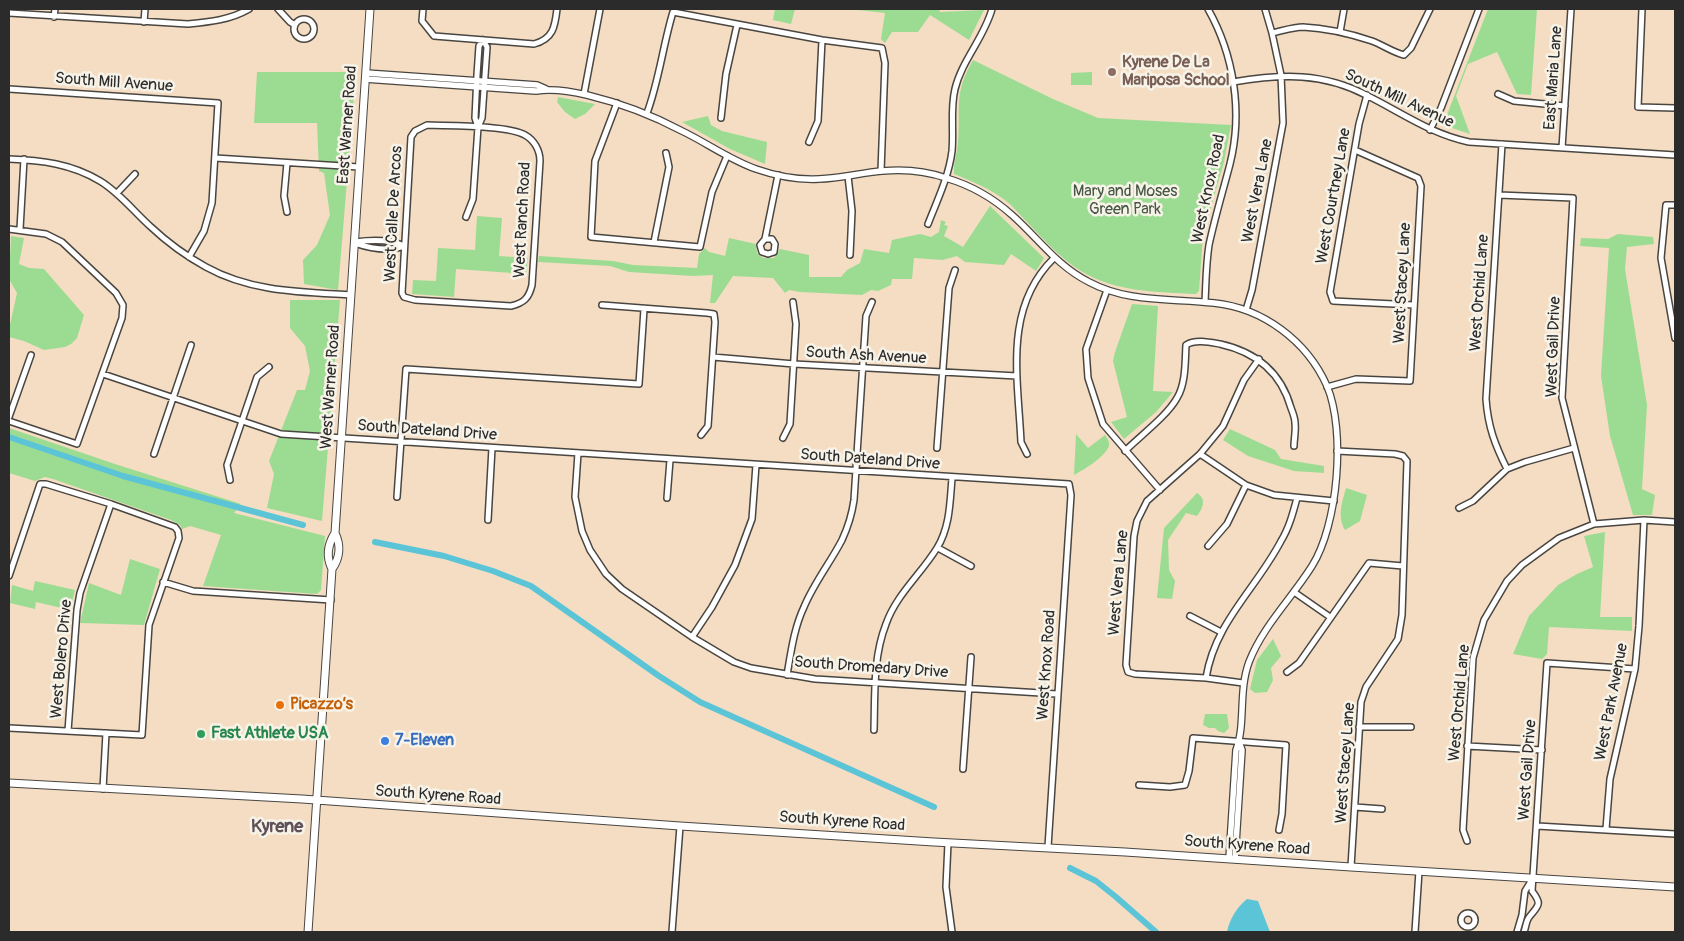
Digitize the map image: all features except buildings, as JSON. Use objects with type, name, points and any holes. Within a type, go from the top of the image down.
[{"type":"main road","name":"East Warner Road","points":[[354,242],[370,9]]},
{"type":"main road","name":"West Warner Road","points":[[308,932],[331,600],[332,569],[328,561],[330,542],[335,534],[354,242]]},
{"type":"main road","name":"South Kyrene Road","points":[[9,783],[318,800],[680,826],[948,843],[1048,847],[1675,887]]},
{"type":"street","points":[[54,17],[55,9]]},
{"type":"street","points":[[144,22],[145,9]]},
{"type":"street","points":[[9,13],[188,24],[213,22],[249,9]]},
{"type":"street","points":[[278,9],[295,25]]},
{"type":"street","points":[[423,9],[422,21],[434,36],[534,44],[544,42],[550,36],[554,27],[557,9]]},
{"type":"street","points":[[584,94],[600,9]]},
{"type":"street","points":[[928,224],[945,178],[952,151],[954,90],[962,69],[980,38],[992,9]]},
{"type":"street","name":"West Knox Road","points":[[1205,302],[1208,250],[1233,148],[1236,125],[1233,82],[1226,49],[1208,9]]},
{"type":"street","name":"West Vera Lane","points":[[1246,310],[1252,290],[1282,135],[1284,106],[1281,75],[1272,33],[1264,9]]},
{"type":"street","points":[[1340,32],[1344,9]]},
{"type":"street","points":[[1272,33],[1301,27],[1340,32],[1369,40],[1395,53],[1404,55],[1411,48],[1430,9]]},
{"type":"street","points":[[1430,130],[1441,108],[1478,9]]},
{"type":"street","name":"East Maria Lane","points":[[1562,148],[1571,9]]},
{"type":"street","points":[[1642,9],[1638,107],[1675,108]]},
{"type":"street","points":[[647,113],[653,97],[666,34],[673,12],[822,40],[882,48],[885,63],[881,171]]},
{"type":"street","points":[[721,118],[726,74],[737,25]]},
{"type":"street","points":[[478,128],[475,118],[479,46],[483,40]]},
{"type":"street","points":[[466,217],[473,199],[478,128],[482,118],[486,47],[483,40]]},
{"type":"street","points":[[809,142],[818,121],[822,40]]},
{"type":"street","name":"South Mill Avenue","points":[[1233,82],[1281,75],[1324,79],[1367,95],[1430,130],[1469,142],[1675,155]]},
{"type":"street","points":[[365,76],[484,84],[536,91],[546,89],[584,94],[647,113],[727,156],[754,168],[778,175],[808,179],[881,171],[912,172],[945,178],[972,188],[997,203],[1017,220],[1054,258],[1079,277],[1107,290],[1132,297],[1227,304],[1246,310],[1271,322],[1290,336],[1309,358],[1327,386],[1337,424],[1334,501],[1329,526],[1320,552],[1314,564],[1257,645],[1243,683],[1239,742],[1236,750],[1236,795],[1232,859]]},
{"type":"street","name":"South Mill Avenue","points":[[9,89],[218,103],[215,158]]},
{"type":"street","points":[[1498,94],[1514,101],[1564,106]]},
{"type":"street","name":"West Courtney Lane","points":[[1367,95],[1359,124],[1330,292],[1333,300],[1414,305]]},
{"type":"street","points":[[617,103],[594,161],[591,237],[700,247],[712,192],[727,156]]},
{"type":"street","name":"West Calle De Arcos","points":[[478,128],[427,125],[415,131],[411,137],[402,288],[404,296],[408,299],[512,306],[526,300]]},
{"type":"street","name":"West Ranch Road","points":[[478,128],[521,132],[533,141],[538,150],[540,161],[532,285],[526,300]]},
{"type":"street","name":"West Orchid Lane","points":[[1502,144],[1486,399],[1490,431],[1496,449],[1507,469]]},
{"type":"street","name":"West Stacey Lane","points":[[1327,386],[1356,379],[1410,381],[1421,186],[1418,178],[1355,150]]},
{"type":"street","points":[[654,242],[669,167],[666,154]]},
{"type":"street","points":[[189,257],[204,231],[212,203],[215,158],[359,167]]},
{"type":"street","points":[[9,159],[53,163],[72,168],[101,182],[117,193],[167,242],[219,274],[246,284],[281,290],[351,295]]},
{"type":"street","points":[[20,229],[24,159]]},
{"type":"street","points":[[287,163],[284,196],[288,212]]},
{"type":"street","points":[[117,193],[135,174]]},
{"type":"street","points":[[765,239],[778,175]]},
{"type":"street","points":[[848,176],[852,212],[850,256]]},
{"type":"street","name":"West Gail Drive","points":[[1498,195],[1573,198],[1562,398],[1594,524]]},
{"type":"street","points":[[1675,205],[1666,205],[1661,258],[1675,338]]},
{"type":"street","points":[[9,229],[46,234],[62,242],[116,293],[122,305],[122,318],[78,444],[9,419],[31,355]]},
{"type":"street","points":[[354,242],[366,247],[396,249],[404,246]]},
{"type":"street","points":[[1027,454],[1021,442],[1016,336],[1020,316],[1032,285],[1054,258]]},
{"type":"street","points":[[937,448],[949,288],[955,270]]},
{"type":"street","points":[[1107,290],[1086,349],[1088,378],[1103,424],[1160,490]]},
{"type":"street","points":[[783,438],[790,424],[796,324],[793,302]]},
{"type":"street","points":[[788,674],[796,631],[803,609],[842,539],[850,520],[854,500],[866,316],[872,302]]},
{"type":"street","points":[[602,305],[714,314],[708,426],[702,435]]},
{"type":"street","points":[[397,497],[406,369],[639,384],[644,309]]},
{"type":"street","points":[[1125,451],[1178,398],[1185,369],[1186,345],[1192,341],[1217,343],[1241,349],[1259,359],[1275,375],[1287,394],[1295,423],[1294,446]]},
{"type":"street","points":[[154,454],[192,345]]},
{"type":"street","name":"South Ash Avenue","points":[[713,357],[794,364],[1018,376]]},
{"type":"street","name":"West Vera Lane","points":[[1206,678],[1128,672],[1126,665],[1134,536],[1137,521],[1147,501],[1200,454],[1223,426],[1244,380],[1259,359]]},
{"type":"street","points":[[230,480],[227,465],[257,377],[269,367]]},
{"type":"street","name":"South Dateland Drive","points":[[102,374],[281,434],[856,472],[1069,484]]},
{"type":"street","points":[[488,520],[492,448]]},
{"type":"street","points":[[1459,508],[1473,501],[1507,469],[1574,448]]},
{"type":"street","name":"West Stacey Lane","points":[[1337,451],[1395,454],[1403,456],[1407,461],[1402,615],[1398,639],[1366,687],[1361,702],[1352,867]]},
{"type":"street","name":"South Dromedary Drive","points":[[578,453],[575,497],[582,531],[590,550],[606,574],[622,589],[692,637],[734,662],[750,668],[815,679],[876,681],[1057,694]]},
{"type":"street","points":[[1200,454],[1246,485],[1274,495],[1334,501]]},
{"type":"street","points":[[667,498],[670,460]]},
{"type":"street","points":[[692,637],[712,607],[735,565],[752,519],[756,465]]},
{"type":"street","points":[[874,730],[878,648],[886,622],[900,598],[938,548],[950,513],[952,478]]},
{"type":"street","points":[[9,576],[40,484],[46,484],[111,504],[175,527],[178,531],[179,538],[163,582],[148,634],[142,735],[9,728]]},
{"type":"street","name":"West Knox Road","points":[[1048,847],[1071,495],[1069,484]]},
{"type":"street","points":[[1208,546],[1227,524],[1246,485]]},
{"type":"street","points":[[1243,683],[1206,678],[1211,655],[1233,611],[1271,559],[1282,540],[1297,498]]},
{"type":"street","name":"West Bolero Drive","points":[[68,731],[77,610],[80,593],[111,504]]},
{"type":"street","name":"West Orchid Lane","points":[[1466,841],[1463,830],[1473,658],[1484,620],[1507,581],[1527,560],[1559,538],[1594,524],[1644,520],[1675,522]]},
{"type":"street","name":"West Park Avenue","points":[[1606,829],[1610,780],[1635,669],[1644,520]]},
{"type":"street","points":[[938,548],[971,566]]},
{"type":"street","points":[[1287,672],[1299,663],[1369,563],[1404,566]]},
{"type":"street","points":[[163,582],[193,591],[331,600]]},
{"type":"street","points":[[1294,592],[1330,617]]},
{"type":"street","points":[[1190,616],[1221,632]]},
{"type":"street","points":[[963,769],[971,657]]},
{"type":"street","name":"West Gail Drive","points":[[1524,932],[1529,917],[1537,908],[1539,902],[1532,891],[1547,663],[1635,669]]},
{"type":"street","points":[[1359,728],[1411,727]]},
{"type":"street","points":[[103,789],[106,733]]},
{"type":"street","points":[[1139,785],[1170,787],[1185,785],[1189,771],[1193,738],[1286,745],[1282,814],[1279,830]]},
{"type":"street","points":[[1467,746],[1542,750]]},
{"type":"street","points":[[1355,807],[1382,809]]},
{"type":"street","points":[[672,932],[680,826]]},
{"type":"street","points":[[1536,826],[1675,834]]},
{"type":"street","points":[[948,843],[946,887],[952,932]]},
{"type":"street","points":[[1414,932],[1419,871]]},
{"type":"street","name":"West Gail Drive","points":[[1517,932],[1522,915],[1525,891],[1533,878]]},
{"type":"green space","points":[[775,9],[795,9],[791,24],[773,20]]},
{"type":"green space","points":[[849,9],[939,9],[940,12],[984,10],[969,40],[930,15],[918,32],[892,32],[885,43],[881,39],[885,13]]},
{"type":"green space","points":[[1488,9],[1537,9],[1531,95],[1517,94],[1497,52],[1468,64],[1456,96],[1470,134],[1443,125]]},
{"type":"green space","name":"Mary and Moses Green Park","points":[[973,60],[1053,99],[1098,118],[1231,125],[1224,162],[1203,235],[1199,291],[1196,294],[1137,290],[1094,278],[1073,266],[1059,255],[1005,200],[993,192],[954,174],[958,143],[960,92]]},
{"type":"green space","points":[[257,72],[356,72],[338,290],[304,284],[303,260],[317,245],[330,215],[324,173],[319,171],[317,123],[254,123]]},
{"type":"green space","points":[[1092,72],[1092,85],[1071,85],[1071,73]]},
{"type":"green space","points":[[558,97],[595,104],[585,114],[575,119],[565,112],[557,102]]},
{"type":"green space","points":[[708,116],[711,125],[722,131],[767,142],[765,164],[730,149],[682,122]]},
{"type":"green space","points":[[990,206],[1044,258],[1036,271],[1011,254],[1004,265],[965,262],[957,256],[943,260],[914,258],[912,279],[892,279],[891,285],[878,291],[871,290],[862,295],[789,290],[785,293],[773,278],[733,276],[715,303],[710,303],[713,275],[693,276],[629,272],[610,266],[538,262],[539,256],[613,261],[633,265],[697,268],[699,254],[705,248],[709,252],[725,256],[729,238],[756,244],[757,253],[763,258],[774,258],[780,249],[809,255],[809,277],[841,277],[847,270],[860,263],[864,249],[889,253],[892,240],[920,234],[931,237],[939,232],[941,220],[946,222],[944,225],[948,226],[944,236],[963,247]]},
{"type":"green space","points":[[477,216],[502,218],[499,256],[528,258],[526,274],[456,269],[454,297],[412,294],[413,280],[436,281],[438,248],[475,250]]},
{"type":"green space","points":[[1618,234],[1653,237],[1654,244],[1627,247],[1625,269],[1647,405],[1642,489],[1655,495],[1652,515],[1633,515],[1610,436],[1601,376],[1609,248],[1580,246],[1581,238],[1608,239]]},
{"type":"green space","points":[[11,236],[24,238],[19,264],[29,268],[44,269],[84,315],[77,338],[71,344],[65,347],[44,350],[9,337],[17,293],[9,279]]},
{"type":"green space","points":[[290,300],[340,300],[322,521],[267,508],[274,474],[269,461],[297,390],[305,390],[310,371],[305,346],[290,328]]},
{"type":"green space","points":[[1132,304],[1158,306],[1153,391],[1173,392],[1156,412],[1124,439],[1111,422],[1127,417],[1113,361]]},
{"type":"green space","points":[[9,428],[241,504],[234,513],[325,536],[321,590],[317,594],[203,586],[221,535],[190,526],[182,529],[180,525],[171,520],[53,479],[45,477],[35,481],[9,473]]},
{"type":"green space","points":[[1230,429],[1275,450],[1281,459],[1324,466],[1324,473],[1294,471],[1248,456],[1223,440]]},
{"type":"green space","points":[[1076,434],[1088,448],[1105,435],[1109,446],[1099,459],[1074,475]]},
{"type":"green space","points":[[1346,488],[1367,495],[1360,521],[1345,530],[1341,515]]},
{"type":"green space","points":[[1197,493],[1203,501],[1199,513],[1197,516],[1186,513],[1168,540],[1169,570],[1175,581],[1172,599],[1157,598],[1164,528]]},
{"type":"green space","points":[[1605,532],[1600,617],[1632,617],[1632,631],[1549,627],[1547,654],[1542,659],[1513,654],[1529,616],[1558,585],[1593,567],[1584,536]]},
{"type":"green space","points":[[130,559],[160,569],[144,625],[80,623],[89,583],[121,595]]},
{"type":"green space","points":[[35,581],[75,590],[70,610],[36,602],[35,609],[10,603],[12,585],[33,591]]},
{"type":"green space","points":[[1273,639],[1281,656],[1271,668],[1273,680],[1267,692],[1255,693],[1250,689],[1257,660]]},
{"type":"green space","points":[[1205,714],[1227,714],[1229,728],[1224,733],[1203,725]]},
{"type":"water","points":[[1247,899],[1258,901],[1270,932],[1227,932],[1234,914]]},
{"type":"waterway","points":[[9,437],[123,476],[303,525]]},
{"type":"waterway","points":[[375,542],[444,556],[493,571],[531,586],[659,676],[700,702],[934,807]]},
{"type":"waterway","points":[[1070,868],[1096,881],[1156,932]]},
{"type":"place","name":"Kyrene De La Mariposa School","points":[[1112,72]]},
{"type":"place","name":"Picazzo’s","points":[[280,705]]},
{"type":"place","name":"Fast Athlete USA","points":[[201,734]]},
{"type":"place","name":"7-Eleven","points":[[385,741]]},
{"type":"district","name":"Kyrene","points":[[277,827]]}]
